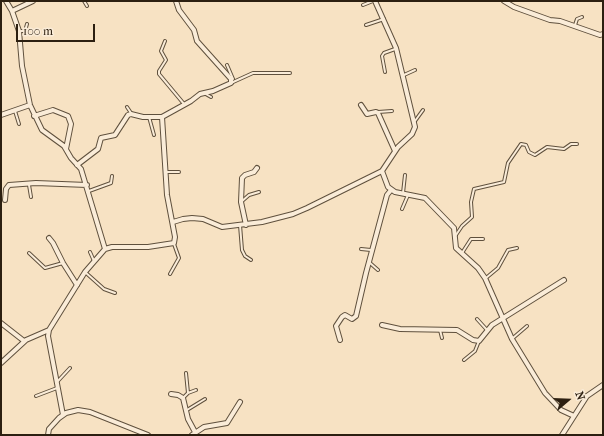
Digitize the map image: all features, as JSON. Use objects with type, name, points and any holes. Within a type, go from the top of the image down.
[{"type":"street","points":[[6,1],[12,11],[19,31],[22,66],[30,105],[34,116],[42,130],[66,149],[69,156],[83,172],[105,249]]},
{"type":"street","points":[[12,11],[32,1]]},
{"type":"street","points":[[77,165],[98,149],[101,138],[115,134],[124,118],[131,114],[149,117],[162,117],[203,93],[213,91],[232,82],[197,41],[194,30],[179,10],[176,1]]},
{"type":"street","points":[[173,222],[192,218],[203,219],[219,227],[246,224],[293,214],[382,171],[395,151],[412,134],[415,127],[404,75],[396,48],[385,19],[374,1]]},
{"type":"street","points":[[504,1],[514,7],[550,20],[560,20],[596,34],[603,34]]},
{"type":"street","points":[[362,104],[367,114],[377,112],[395,151]]},
{"type":"street","points":[[1,115],[30,105]]},
{"type":"street","points":[[34,116],[53,110],[68,116],[72,124],[66,149]]},
{"type":"street","points":[[62,415],[48,336],[49,330],[85,272],[105,249],[112,247],[148,247],[174,243],[175,236],[168,200],[162,117]]},
{"type":"street","points":[[246,224],[241,202],[242,178],[245,175],[254,172],[257,168]]},
{"type":"street","points":[[382,171],[390,190]]},
{"type":"street","points":[[5,200],[6,189],[9,185],[29,185],[36,183],[87,185]]},
{"type":"street","points":[[390,190],[422,197],[429,201],[454,228],[456,248],[478,268],[485,278],[512,339],[549,399],[561,410],[574,416]]},
{"type":"street","points":[[340,340],[336,326],[342,317],[345,316],[352,319],[356,316],[372,250],[387,195],[390,190]]},
{"type":"street","points":[[49,238],[55,245],[63,263],[77,285]]},
{"type":"street","points":[[382,325],[400,330],[440,328],[457,330],[473,340],[479,341],[487,330],[503,318],[564,280]]},
{"type":"street","points":[[1,323],[24,341]]},
{"type":"street","points":[[1,363],[24,341],[49,330]]},
{"type":"street","points":[[562,435],[587,396],[603,385]]},
{"type":"street","points":[[172,394],[183,398],[193,434],[207,426],[227,423],[240,402]]},
{"type":"street","points":[[48,435],[53,424],[62,415],[78,410],[90,412],[139,434],[148,435]]},
{"type":"lane","points":[[84,1],[87,6]]},
{"type":"lane","points":[[363,5],[374,1]]},
{"type":"lane","points":[[575,25],[577,19],[582,17]]},
{"type":"lane","points":[[366,25],[385,19]]},
{"type":"lane","points":[[19,31],[25,31],[27,24]]},
{"type":"lane","points":[[165,41],[161,51],[166,60],[159,71],[159,74],[184,104]]},
{"type":"lane","points":[[385,72],[383,54],[396,48]]},
{"type":"lane","points":[[227,65],[232,82],[253,73],[290,73]]},
{"type":"lane","points":[[404,75],[416,70]]},
{"type":"lane","points":[[203,93],[211,97]]},
{"type":"lane","points":[[126,107],[131,114]]},
{"type":"lane","points":[[14,110],[19,124]]},
{"type":"lane","points":[[414,122],[424,110]]},
{"type":"lane","points":[[377,112],[392,111]]},
{"type":"lane","points":[[149,117],[154,134]]},
{"type":"lane","points":[[454,238],[462,226],[472,217],[471,202],[474,189],[504,182],[508,163],[521,144],[526,145],[529,152],[535,155],[548,147],[564,149],[571,144],[577,144]]},
{"type":"lane","points":[[166,172],[179,172]]},
{"type":"lane","points":[[403,193],[404,175]]},
{"type":"lane","points":[[89,191],[111,183],[112,176]]},
{"type":"lane","points":[[29,185],[31,197]]},
{"type":"lane","points":[[241,202],[249,194],[259,192]]},
{"type":"lane","points":[[402,210],[409,194]]},
{"type":"lane","points":[[240,225],[243,252],[251,260]]},
{"type":"lane","points":[[461,254],[471,239],[483,239]]},
{"type":"lane","points":[[170,274],[179,258],[174,243]]},
{"type":"lane","points":[[485,278],[498,268],[508,250],[517,248]]},
{"type":"lane","points":[[362,249],[372,250]]},
{"type":"lane","points":[[90,252],[94,261]]},
{"type":"lane","points":[[29,253],[45,268],[63,263]]},
{"type":"lane","points":[[369,262],[378,270]]},
{"type":"lane","points":[[85,272],[104,289],[115,293]]},
{"type":"lane","points":[[477,319],[487,330]]},
{"type":"lane","points":[[512,339],[527,326]]},
{"type":"lane","points":[[440,328],[442,338]]},
{"type":"lane","points":[[464,360],[475,351],[479,341]]},
{"type":"lane","points":[[36,396],[57,386],[70,368]]},
{"type":"lane","points":[[186,373],[188,393]]},
{"type":"lane","points":[[183,398],[188,393],[196,390]]},
{"type":"lane","points":[[186,410],[205,399]]}]
